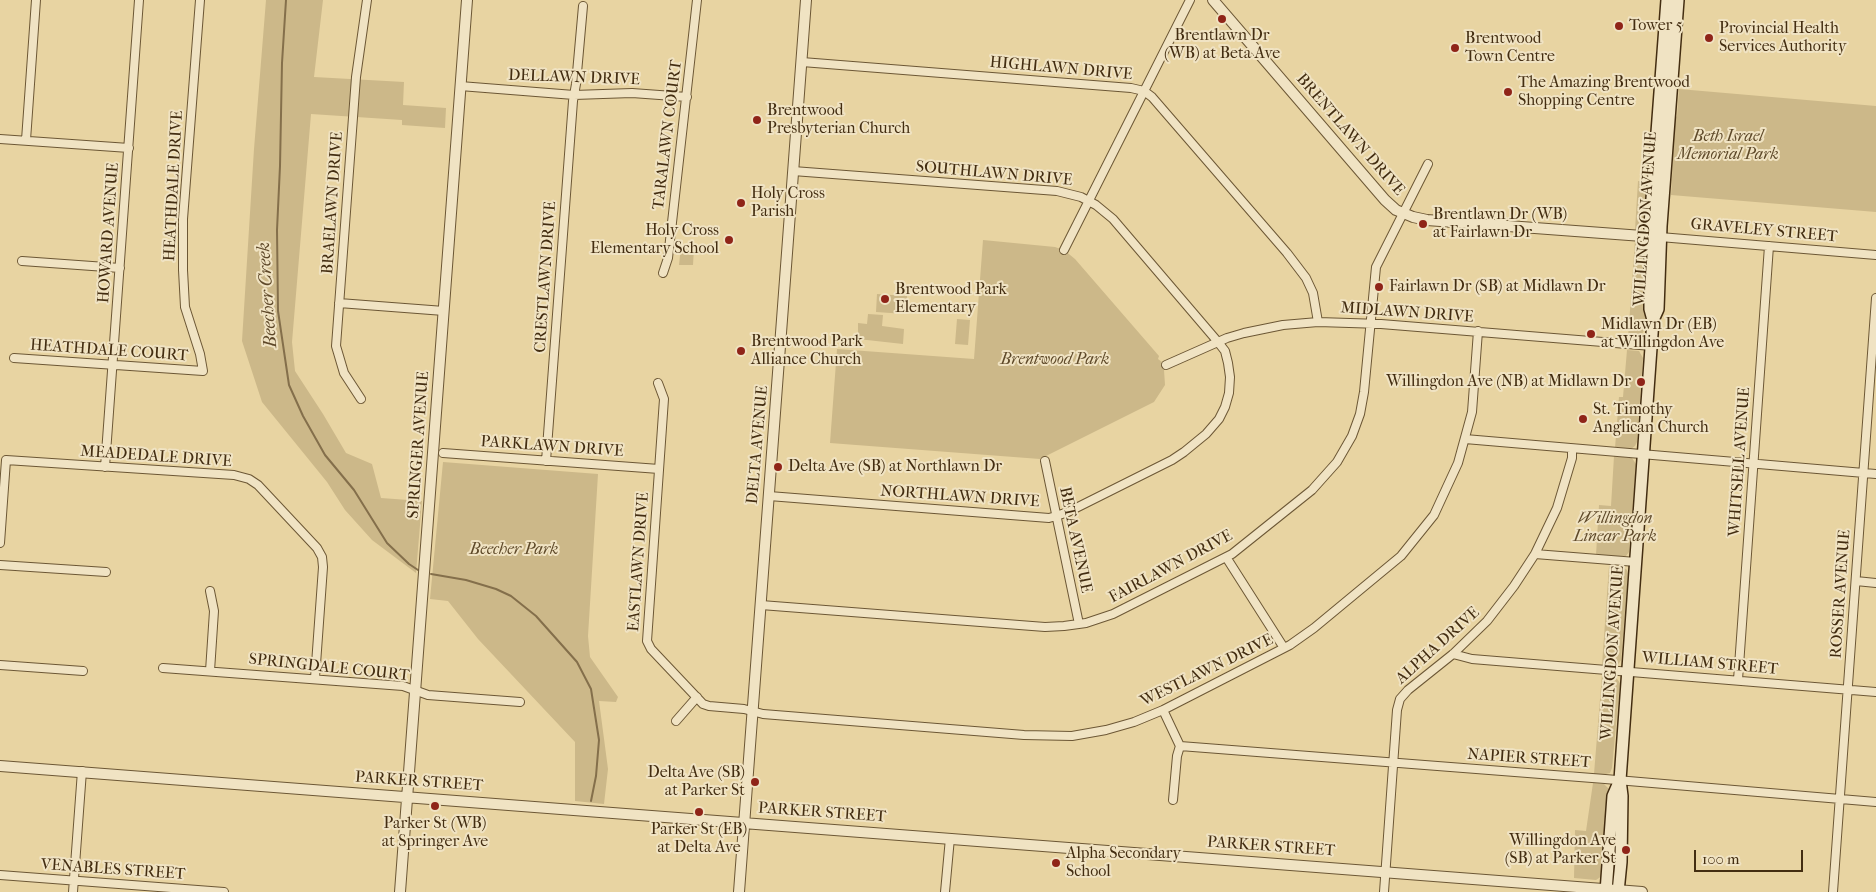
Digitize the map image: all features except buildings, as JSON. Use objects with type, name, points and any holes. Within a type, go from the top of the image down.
[{"type":"main road","name":"WILLINGDON AVENUE","points":[[1655,237],[1652,182],[1666,0]]},
{"type":"main road","name":"WILLINGDON AVENUE","points":[[1612,891],[1621,862],[1622,796],[1620,780],[1654,320],[1650,309],[1655,237],[1678,0]]},
{"type":"street","points":[[26,140],[36,0]]},
{"type":"street","name":"HOWARD AVENUE","points":[[105,467],[139,0]]},
{"type":"street","name":"HEATHDALE DRIVE","points":[[200,0],[183,219],[183,270],[185,307],[200,354],[203,371]]},
{"type":"street","name":"BRAELAWN DRIVE","points":[[361,399],[344,373],[336,346],[356,78],[367,0]]},
{"type":"street","name":"SPRINGER AVENUE","points":[[400,892],[467,0]]},
{"type":"street","name":"TARALAWN COURT","points":[[664,273],[668,258],[697,0]]},
{"type":"street","name":"DELTA AVENUE","points":[[740,892],[806,0]]},
{"type":"street","points":[[1064,250],[1190,0]]},
{"type":"street","name":"BRENTLAWN DRIVE","points":[[1213,0],[1385,200],[1402,212],[1427,220],[1655,237]]},
{"type":"street","name":"CRESTLAWN DRIVE","points":[[546,461],[574,95],[583,6]]},
{"type":"street","name":"HIGHLAWN DRIVE","points":[[802,62],[1121,87],[1144,91],[1150,94],[1287,253],[1306,278],[1313,293],[1318,322]]},
{"type":"street","name":"DELLAWN DRIVE","points":[[460,86],[574,95],[632,93],[687,97]]},
{"type":"street","points":[[0,138],[129,148]]},
{"type":"street","name":"FAIRLAWN DRIVE","points":[[760,605],[1045,627],[1078,624],[1112,614],[1226,557],[1312,490],[1341,456],[1352,436],[1362,407],[1366,379],[1376,267],[1402,212],[1428,164]]},
{"type":"street","name":"SOUTHLAWN DRIVE","points":[[794,171],[1057,191],[1077,196],[1088,201],[1113,219],[1218,342]]},
{"type":"street","name":"GRAVELEY STREET","points":[[1655,237],[1876,255]]},
{"type":"street","name":"WHITSELL AVENUE","points":[[1738,680],[1769,246]]},
{"type":"street","points":[[22,262],[120,268]]},
{"type":"street","name":"ROSSER AVENUE","points":[[1833,892],[1876,298]]},
{"type":"street","points":[[339,303],[444,311]]},
{"type":"street","name":"MIDLAWN DRIVE","points":[[1166,365],[1218,342],[1244,333],[1283,325],[1318,322],[1478,331],[1652,346]]},
{"type":"street","name":"WESTLAWN DRIVE","points":[[752,711],[763,714],[1072,736],[1106,730],[1134,722],[1163,710],[1284,648],[1302,638],[1384,571],[1408,548],[1438,508],[1456,470],[1466,439],[1473,404],[1478,331]]},
{"type":"street","name":"NORTHLAWN DRIVE","points":[[768,496],[1049,518],[1068,512],[1172,460],[1206,434],[1219,420],[1229,393],[1230,377],[1225,351],[1218,342]]},
{"type":"street","name":"HEATHDALE COURT","points":[[14,358],[203,371]]},
{"type":"street","name":"EASTLAWN DRIVE","points":[[658,383],[664,399],[647,641],[651,649],[707,706],[744,708],[752,711]]},
{"type":"street","points":[[1466,439],[1876,474]]},
{"type":"street","name":"ALPHA DRIVE","points":[[1384,892],[1397,710],[1400,699],[1408,690],[1453,654],[1487,621],[1514,586],[1535,554],[1557,508],[1572,458],[1572,449]]},
{"type":"street","name":"PARKLAWN DRIVE","points":[[443,453],[660,469]]},
{"type":"street","name":"MEADEDALE DRIVE","points":[[0,543],[6,460],[234,475],[249,479],[258,485],[317,548],[322,557],[324,568],[316,678]]},
{"type":"street","name":"BETA AVENUE","points":[[1045,461],[1078,624]]},
{"type":"street","points":[[1535,554],[1636,562]]},
{"type":"street","points":[[1226,557],[1284,648]]},
{"type":"street","points":[[0,565],[106,572]]},
{"type":"street","points":[[1856,581],[1876,583]]},
{"type":"street","points":[[210,591],[214,612],[210,671]]},
{"type":"street","name":"WILLIAM STREET","points":[[1453,654],[1472,659],[1876,692]]},
{"type":"street","points":[[0,665],[83,671]]},
{"type":"street","name":"SPRINGDALE COURT","points":[[164,668],[403,686],[428,696],[520,702]]},
{"type":"street","points":[[676,721],[697,697]]},
{"type":"street","points":[[1163,710],[1180,746],[1177,756],[1173,800]]},
{"type":"street","name":"NAPIER STREET","points":[[1180,746],[1876,802]]},
{"type":"street","name":"PARKER STREET","points":[[0,766],[1642,892]]},
{"type":"street","points":[[73,892],[82,771]]},
{"type":"street","points":[[945,892],[950,838]]},
{"type":"street","name":"VENABLES STREET","points":[[0,875],[224,892]]},
{"type":"green space","points":[[266,0],[323,0],[314,77],[404,82],[403,105],[446,108],[445,128],[402,125],[402,120],[311,114],[292,342],[295,371],[346,453],[372,464],[381,498],[422,501],[416,573],[372,540],[345,510],[327,482],[262,402],[242,341],[254,149]]},
{"type":"green space","name":"Beth Israel Memorial Park","points":[[1679,89],[1876,106],[1876,212],[1671,195],[1673,120],[1677,116]]},
{"type":"green space","points":[[1638,181],[1648,182],[1645,225],[1641,229],[1635,230]]},
{"type":"green space","name":"Brentwood Park","points":[[983,240],[1055,247],[1064,250],[1075,259],[1159,356],[1158,359],[1162,362],[1164,370],[1165,385],[1154,402],[1040,459],[830,443],[837,349],[974,359]]},
{"type":"green space","points":[[1635,240],[1642,243],[1645,250],[1645,329],[1640,337],[1628,338]]},
{"type":"green space","points":[[681,246],[694,247],[693,265],[679,265]]},
{"type":"green space","points":[[877,294],[907,296],[906,314],[876,312]]},
{"type":"green space","points":[[868,314],[883,315],[882,326],[904,329],[903,344],[858,339],[858,323],[867,324]]},
{"type":"green space","points":[[957,319],[970,320],[968,345],[955,344]]},
{"type":"green space","points":[[1627,350],[1639,351],[1643,358],[1637,442],[1631,449],[1615,448],[1619,397],[1623,397]]},
{"type":"green space","name":"Willingdon Linear Park","points":[[1614,456],[1632,458],[1636,464],[1629,552],[1626,556],[1622,557],[1596,555],[1599,505],[1611,506]]},
{"type":"green space","name":"Beecher Park","points":[[443,462],[598,474],[588,636],[590,657],[618,697],[616,702],[599,701],[608,769],[604,804],[575,801],[575,742],[478,639],[448,601],[430,599]]},
{"type":"green space","name":"Willingdon Linear Park","points":[[1609,566],[1623,567],[1627,570],[1628,574],[1621,660],[1618,665],[1614,666],[1602,665]]},
{"type":"green space","points":[[1602,674],[1615,676],[1620,683],[1612,768],[1610,773],[1594,774]]},
{"type":"green space","points":[[1593,783],[1604,784],[1609,789],[1602,876],[1596,880],[1574,878],[1575,830],[1586,831]]},
{"type":"waterway","name":"Beecher Creek","points":[[286,0],[282,63],[277,230],[278,311],[289,385],[303,416],[325,455],[354,490],[387,543],[409,564],[421,572]]},
{"type":"waterway","name":"Beecher Creek","points":[[431,574],[466,580],[496,589],[511,596],[536,616],[577,662],[591,689],[599,740],[596,776],[591,801]]},
{"type":"place","name":"Brentlawn Dr (WB) at Beta Ave","points":[[1222,19]]},
{"type":"place","name":"Tower 5","points":[[1619,26]]},
{"type":"place","name":"Provincial Health Services Authority","points":[[1709,38]]},
{"type":"place","name":"Brentwood Town Centre","points":[[1455,48]]},
{"type":"place","name":"The Amazing Brentwood Shopping Centre","points":[[1508,92]]},
{"type":"place","name":"Brentwood Presbyterian Church","points":[[757,120]]},
{"type":"place","name":"Holy Cross Parish","points":[[741,203]]},
{"type":"place","name":"Brentlawn Dr (WB) at Fairlawn Dr","points":[[1423,224]]},
{"type":"place","name":"Holy Cross Elementary School","points":[[729,240]]},
{"type":"place","name":"Fairlawn Dr (SB) at Midlawn Dr","points":[[1379,287]]},
{"type":"place","name":"Brentwood Park Elementary","points":[[885,299]]},
{"type":"place","name":"Midlawn Dr (EB) at Willingdon Ave","points":[[1591,334]]},
{"type":"place","name":"Brentwood Park Alliance Church","points":[[741,351]]},
{"type":"place","name":"Willingdon Ave (NB) at Midlawn Dr","points":[[1641,382]]},
{"type":"place","name":"St. Timothy Anglican Church","points":[[1583,419]]},
{"type":"place","name":"Delta Ave (SB) at Northlawn Dr","points":[[778,467]]},
{"type":"place","name":"Delta Ave (SB) at Parker St","points":[[755,782]]},
{"type":"place","name":"Parker St (WB) at Springer Ave","points":[[435,806]]},
{"type":"place","name":"Parker St (EB) at Delta Ave","points":[[699,812]]},
{"type":"place","name":"Willingdon Ave (SB) at Parker St","points":[[1626,850]]},
{"type":"place","name":"Alpha Secondary School","points":[[1056,863]]}]
